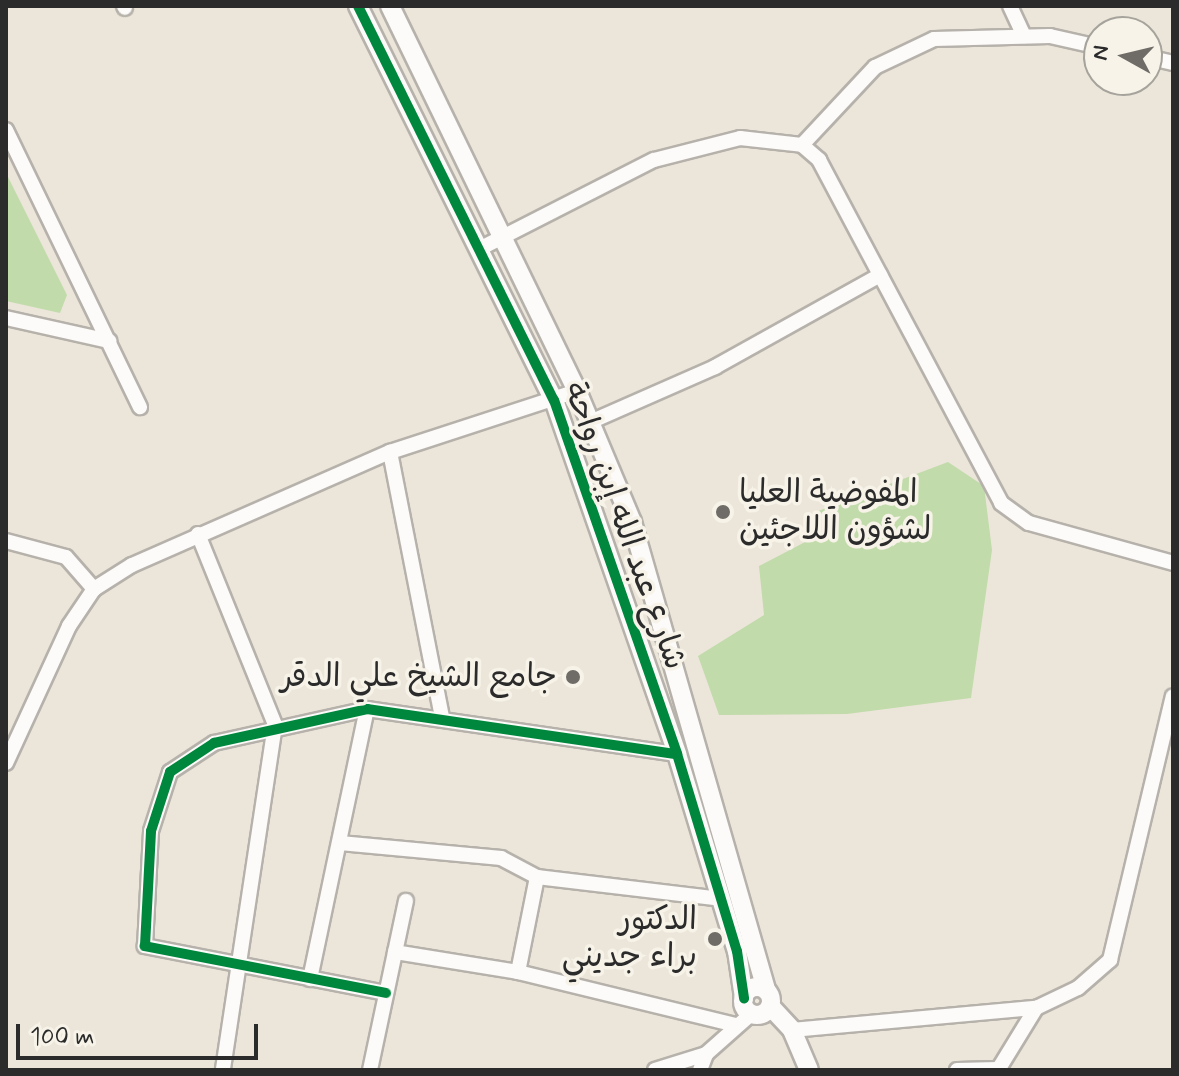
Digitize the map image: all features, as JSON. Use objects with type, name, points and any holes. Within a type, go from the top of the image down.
[{"type":"street","name":"شارع عبد الله إبن رواحة","points":[[358,6],[554,400],[677,754],[721,899],[748,1006]]},
{"type":"street","name":"شارع عبد الله إبن رواحة","points":[[390,6],[504,235],[577,391],[632,522],[768,998]]},
{"type":"street","points":[[1010,6],[1024,36]]},
{"type":"street","points":[[802,145],[875,67],[934,39],[1024,36],[1083,45]]},
{"type":"street","points":[[6,130],[140,407]]},
{"type":"street","points":[[479,249],[654,160],[740,138],[802,145],[819,160],[1001,503],[1029,523],[1173,563]]},
{"type":"street","points":[[590,422],[715,367],[880,275]]},
{"type":"street","points":[[6,318],[109,341]]},
{"type":"street","points":[[6,763],[69,626],[94,589],[198,534],[390,452],[577,391]]},
{"type":"street","points":[[390,452],[442,716]]},
{"type":"street","points":[[198,534],[275,725],[223,1070]]},
{"type":"street","points":[[6,541],[66,557],[94,589]]},
{"type":"street","points":[[792,1030],[1036,1008],[1078,988],[1110,960],[1173,696]]},
{"type":"street","points":[[386,993],[145,946],[151,831],[170,772],[214,743],[275,725],[367,709],[442,716],[677,754]]},
{"type":"street","points":[[310,979],[367,709]]},
{"type":"street","points":[[340,843],[501,858],[537,877],[721,899]]},
{"type":"street","points":[[518,972],[537,877]]},
{"type":"street","points":[[370,1070],[406,901]]},
{"type":"street","points":[[395,952],[518,972],[735,1025]]},
{"type":"street","points":[[700,1070],[706,1054],[735,1025],[748,1006],[753,988],[768,998],[792,1030],[809,1070]]},
{"type":"street","points":[[957,1070],[998,1070],[1036,1008]]},
{"type":"street","points":[[655,1070],[706,1054]]},
{"type":"green space","points":[[6,173],[67,295],[60,313],[6,301]]},
{"type":"green space","points":[[948,462],[984,486],[992,550],[971,698],[847,714],[719,715],[698,656],[764,615],[759,566],[809,540],[805,516]]},
{"type":"cycle path","points":[[358,6],[554,400],[677,754],[737,951],[744,998]]},
{"type":"cycle path","points":[[386,993],[145,946],[151,831],[170,772],[214,743],[367,709],[677,754]]},
{"type":"place","name":"المفوضية العليا لشؤون اللاجئين","points":[[723,512]]},
{"type":"place","name":"جامع الشيخ علي الدقر","points":[[573,677]]},
{"type":"place","name":"الدكتور براء جديني","points":[[715,939]]}]
